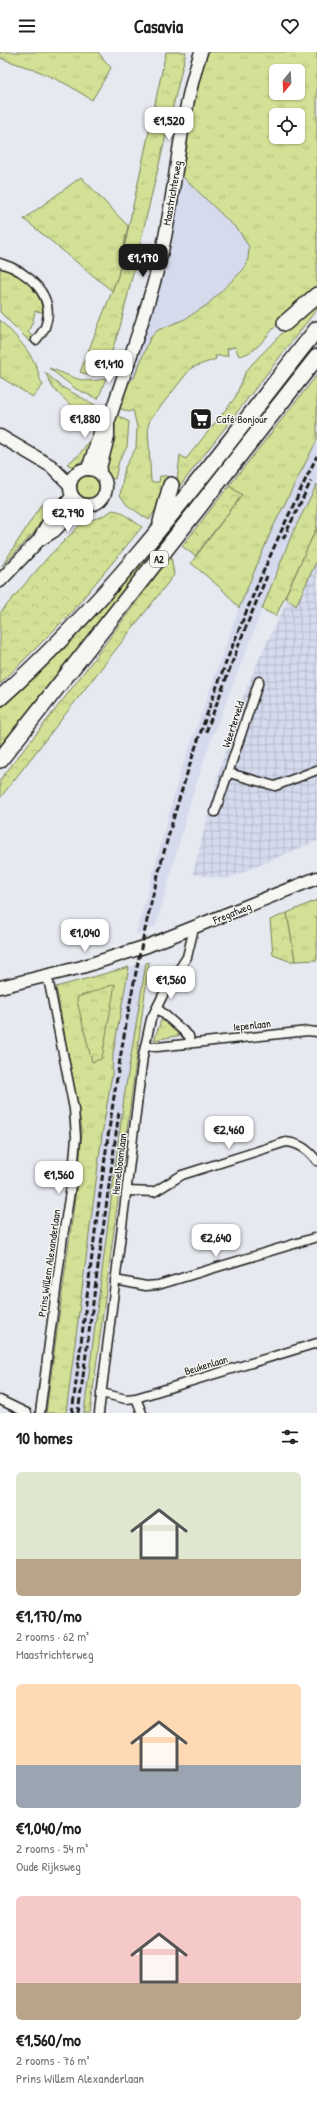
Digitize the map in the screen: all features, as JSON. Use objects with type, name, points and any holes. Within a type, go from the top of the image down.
[{"type":"highway","points":[[286,322],[317,295]]},
{"type":"highway","name":"A2","points":[[0,698],[77,622],[159,530],[317,329]]},
{"type":"highway","name":"A2","points":[[0,760],[317,357]]},
{"type":"highway","name":"A2","points":[[159,530],[172,485]]},
{"type":"main road","name":"Maastrichterweg","points":[[93,471],[108,437],[108,423],[152,290],[164,238],[186,109],[201,52]]},
{"type":"main road","points":[[0,436],[51,466],[74,490],[92,506],[104,497],[106,485],[105,479],[93,471],[74,490],[47,525],[38,541],[0,581]]},
{"type":"main road","name":"Fregatweg","points":[[0,987],[45,976],[147,946],[317,878]]},
{"type":"street","points":[[0,263],[12,267],[28,276],[36,282],[42,291],[46,304],[47,315],[45,327],[36,340]]},
{"type":"street","name":"Weerterveld","points":[[215,812],[259,681]]},
{"type":"street","points":[[229,773],[275,786],[317,770]]},
{"type":"street","name":"Hemelboomlaan","points":[[99,1413],[145,1046],[152,1019],[164,993],[187,957],[194,928]]},
{"type":"street","name":"Prins Willem Alexanderlaan","points":[[40,1413],[63,1236],[73,1173],[76,1137],[74,1109],[49,983],[45,976]]},
{"type":"street","points":[[157,1008],[189,1036],[190,1042]]},
{"type":"street","name":"Iepenlaan","points":[[145,1046],[157,1047],[190,1042],[308,1031],[317,1032]]},
{"type":"street","points":[[127,1191],[154,1192],[182,1175],[286,1142],[296,1142],[317,1161]]},
{"type":"street","points":[[115,1280],[146,1286],[158,1285],[317,1237]]},
{"type":"street","name":"Beukenlaan","points":[[101,1394],[126,1399],[136,1398],[317,1343]]},
{"type":"street","points":[[136,1398],[142,1413]]},
{"type":"street","points":[[0,1400],[27,1413]]},
{"type":"shaded area","points":[[182,176],[239,231],[249,247],[248,259],[243,270],[207,305],[150,338],[134,378],[130,381],[155,303]]},
{"type":"shaded area","points":[[317,440],[317,484],[292,534],[210,743],[191,800],[156,926],[136,934],[180,773],[239,608],[272,529]]},
{"type":"shaded area","points":[[317,539],[317,841],[226,879],[193,874],[221,764],[242,700],[257,663]]},
{"type":"shaded area","points":[[146,963],[124,1098],[84,1413],[66,1413],[102,1135],[112,1074],[113,1053],[129,967]]},
{"type":"green space","points":[[0,52],[98,52],[111,68],[92,100],[68,85],[38,71],[0,58]]},
{"type":"green space","points":[[166,52],[186,52],[120,327],[105,371],[93,376],[80,372],[118,276]]},
{"type":"green space","points":[[207,52],[317,52],[317,285],[313,291],[281,320],[252,351],[239,356],[235,347],[227,349],[228,356],[215,356],[216,359],[191,368],[150,420],[148,426],[151,482],[159,482],[160,476],[168,476],[159,504],[149,520],[127,505],[120,495],[125,467],[136,448],[137,427],[133,410],[129,412],[119,408],[126,386],[134,378],[150,338],[158,330],[185,319],[207,305],[243,270],[248,259],[249,247],[239,231],[182,176],[191,115]]},
{"type":"green space","points":[[81,177],[128,226],[118,276],[112,291],[24,219]]},
{"type":"green space","points":[[0,267],[22,278],[28,283],[34,289],[41,303],[43,312],[35,311],[33,321],[28,332],[34,338],[30,342],[0,312]]},
{"type":"green space","points":[[317,303],[317,309],[176,491],[180,455],[186,459],[235,398],[245,373],[252,364],[290,325]]},
{"type":"green space","points":[[0,320],[16,336],[34,361],[37,368],[43,385],[33,397],[0,377]]},
{"type":"green space","points":[[49,368],[77,379],[91,381],[106,378],[98,399],[76,389]]},
{"type":"green space","points":[[45,372],[60,386],[95,405],[87,424],[86,420],[53,388]]},
{"type":"green space","points":[[317,375],[317,440],[272,529],[239,608],[223,590],[191,563],[242,495],[229,486]]},
{"type":"green space","points":[[117,415],[129,422],[127,447],[119,461],[115,479],[109,478],[105,467],[105,461]]},
{"type":"green space","points":[[93,435],[85,459],[72,467],[67,464],[79,455]]},
{"type":"green space","points":[[88,475],[96,479],[100,487],[96,495],[88,499],[80,495],[76,487],[80,479]]},
{"type":"green space","points":[[317,484],[317,527],[276,616],[262,609],[292,534]]},
{"type":"green space","points":[[229,486],[242,495],[195,556],[182,546]]},
{"type":"green space","points":[[42,503],[53,513],[2,566]]},
{"type":"green space","points":[[113,510],[121,512],[142,527],[69,615],[0,684],[0,613],[49,556],[83,522],[101,517]]},
{"type":"green space","points":[[317,527],[317,560],[296,606],[285,597]]},
{"type":"green space","points":[[160,539],[162,541],[0,747],[0,709],[83,627]]},
{"type":"green space","points":[[171,556],[174,575],[0,798],[0,780],[66,696]]},
{"type":"green space","points":[[317,900],[317,960],[295,961],[287,913]]},
{"type":"green space","points":[[287,913],[295,961],[289,961],[273,955],[270,920]]},
{"type":"green space","points":[[149,962],[90,1413],[84,1413],[124,1098],[146,963]]},
{"type":"green space","points":[[129,967],[113,1053],[112,1074],[102,1135],[66,1413],[46,1413],[79,1168],[82,1130],[56,987]]},
{"type":"green space","points":[[115,984],[103,1053],[101,1059],[92,1062],[77,1001],[78,997]]},
{"type":"green space","points":[[162,1018],[182,1035],[154,1040]]},
{"type":"railway","points":[[72,1413],[111,1115],[131,997],[158,876],[175,814],[215,692],[263,573],[317,456]]},
{"type":"railway","points":[[283,539],[311,481]]},
{"type":"railway","points":[[206,732],[241,639],[267,576]]},
{"type":"railway","points":[[78,1413],[119,1112]]},
{"type":"place","name":"Café Bonjour","points":[[201,419]]}]
